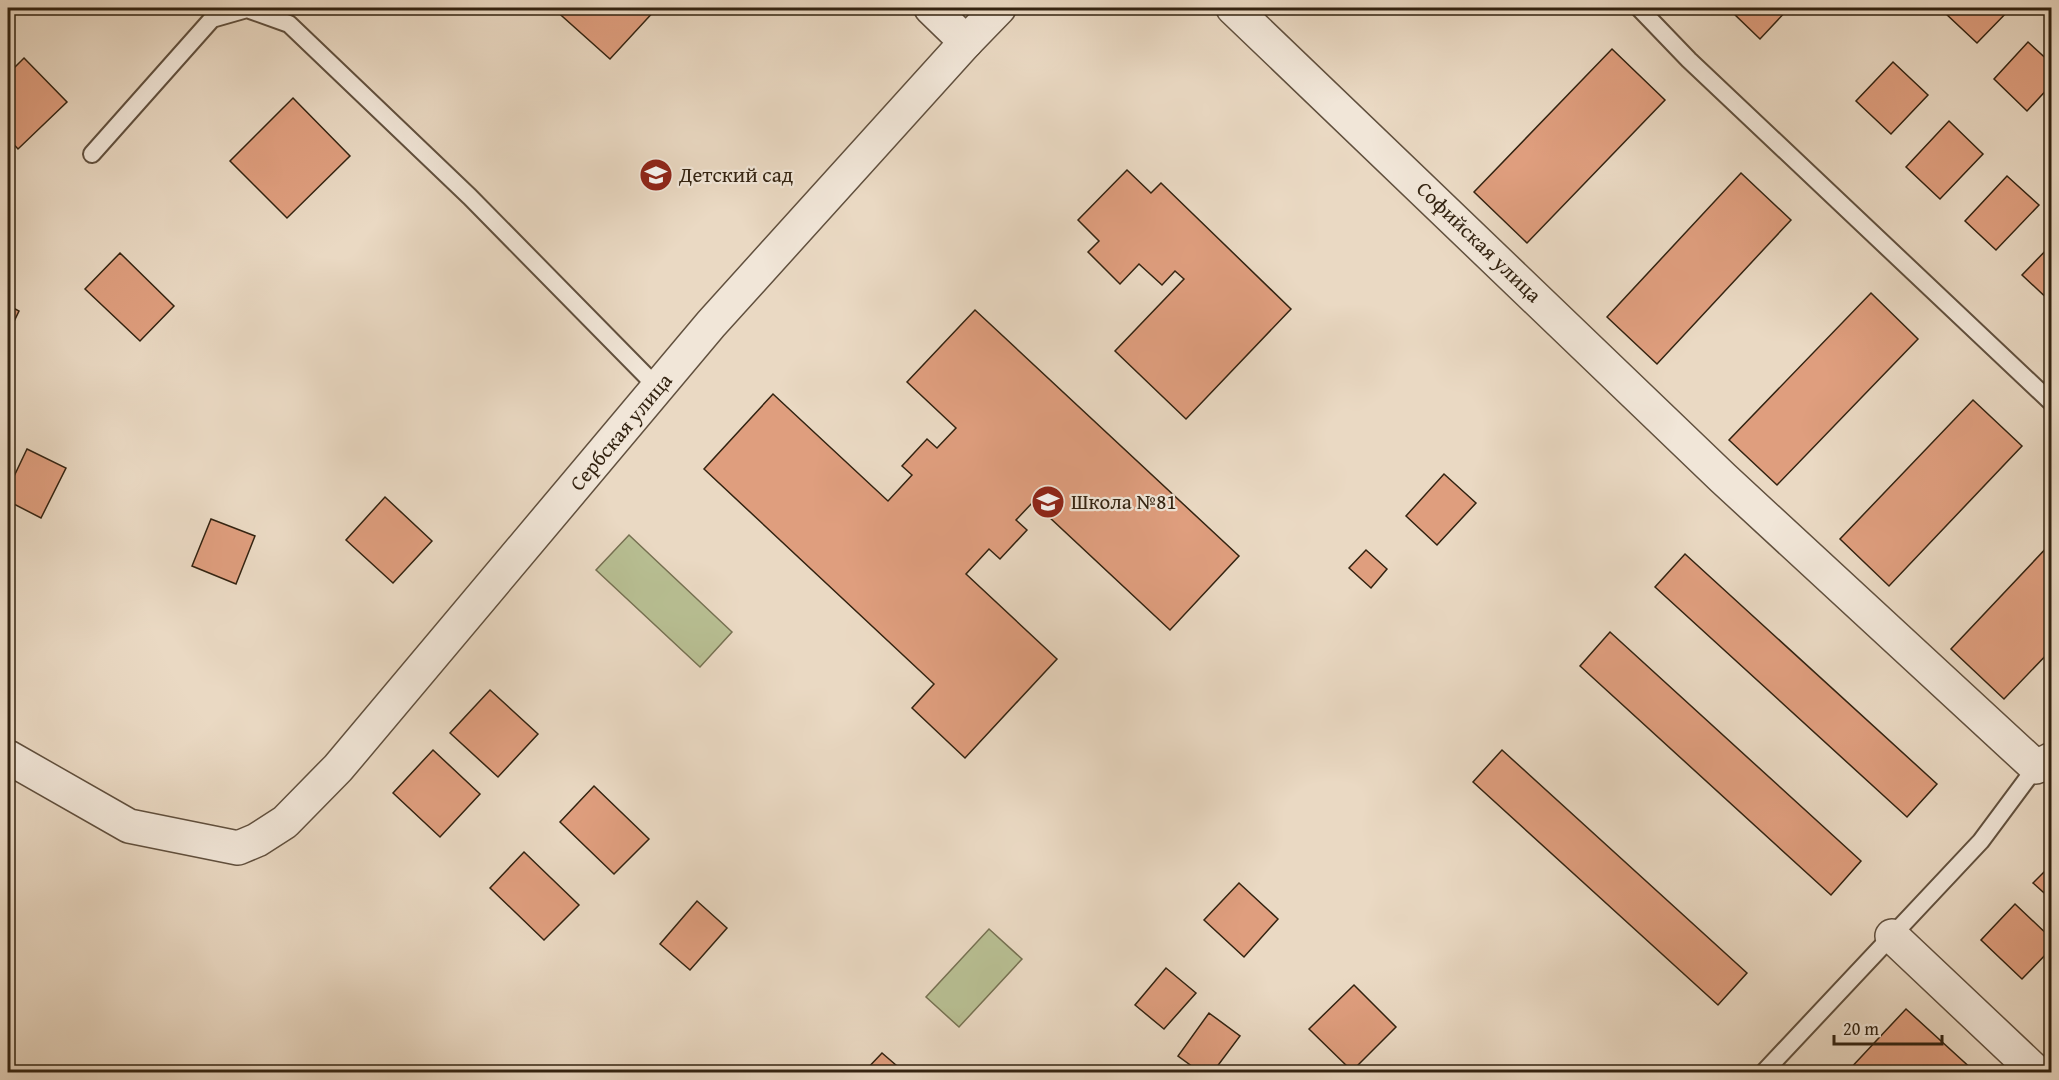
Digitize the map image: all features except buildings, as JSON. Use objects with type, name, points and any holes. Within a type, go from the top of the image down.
[{"type":"street","points":[[932,8],[966,42]]},
{"type":"street","name":"Сербская улица","points":[[8,757],[129,826],[238,848],[257,840],[285,822],[338,768],[711,324],[999,8]]},
{"type":"street","name":"Софийская улица","points":[[1233,8],[1723,478],[2044,763]]},
{"type":"street","points":[[1892,936],[2036,1072]]},
{"type":"lane","points":[[1639,8],[1689,60],[2052,403]]},
{"type":"lane","points":[[92,154],[212,19],[247,9],[289,24],[470,197],[658,388]]},
{"type":"lane","points":[[1764,1072],[1981,841],[2044,763]]},
{"type":"green space","points":[[629,535],[732,632],[700,667],[596,570]]},
{"type":"green space","points":[[989,929],[1022,959],[959,1027],[926,997]]},
{"type":"place","name":"Детский сад","points":[[656,175]]},
{"type":"place","name":"Школа №81","points":[[1048,502]]}]
